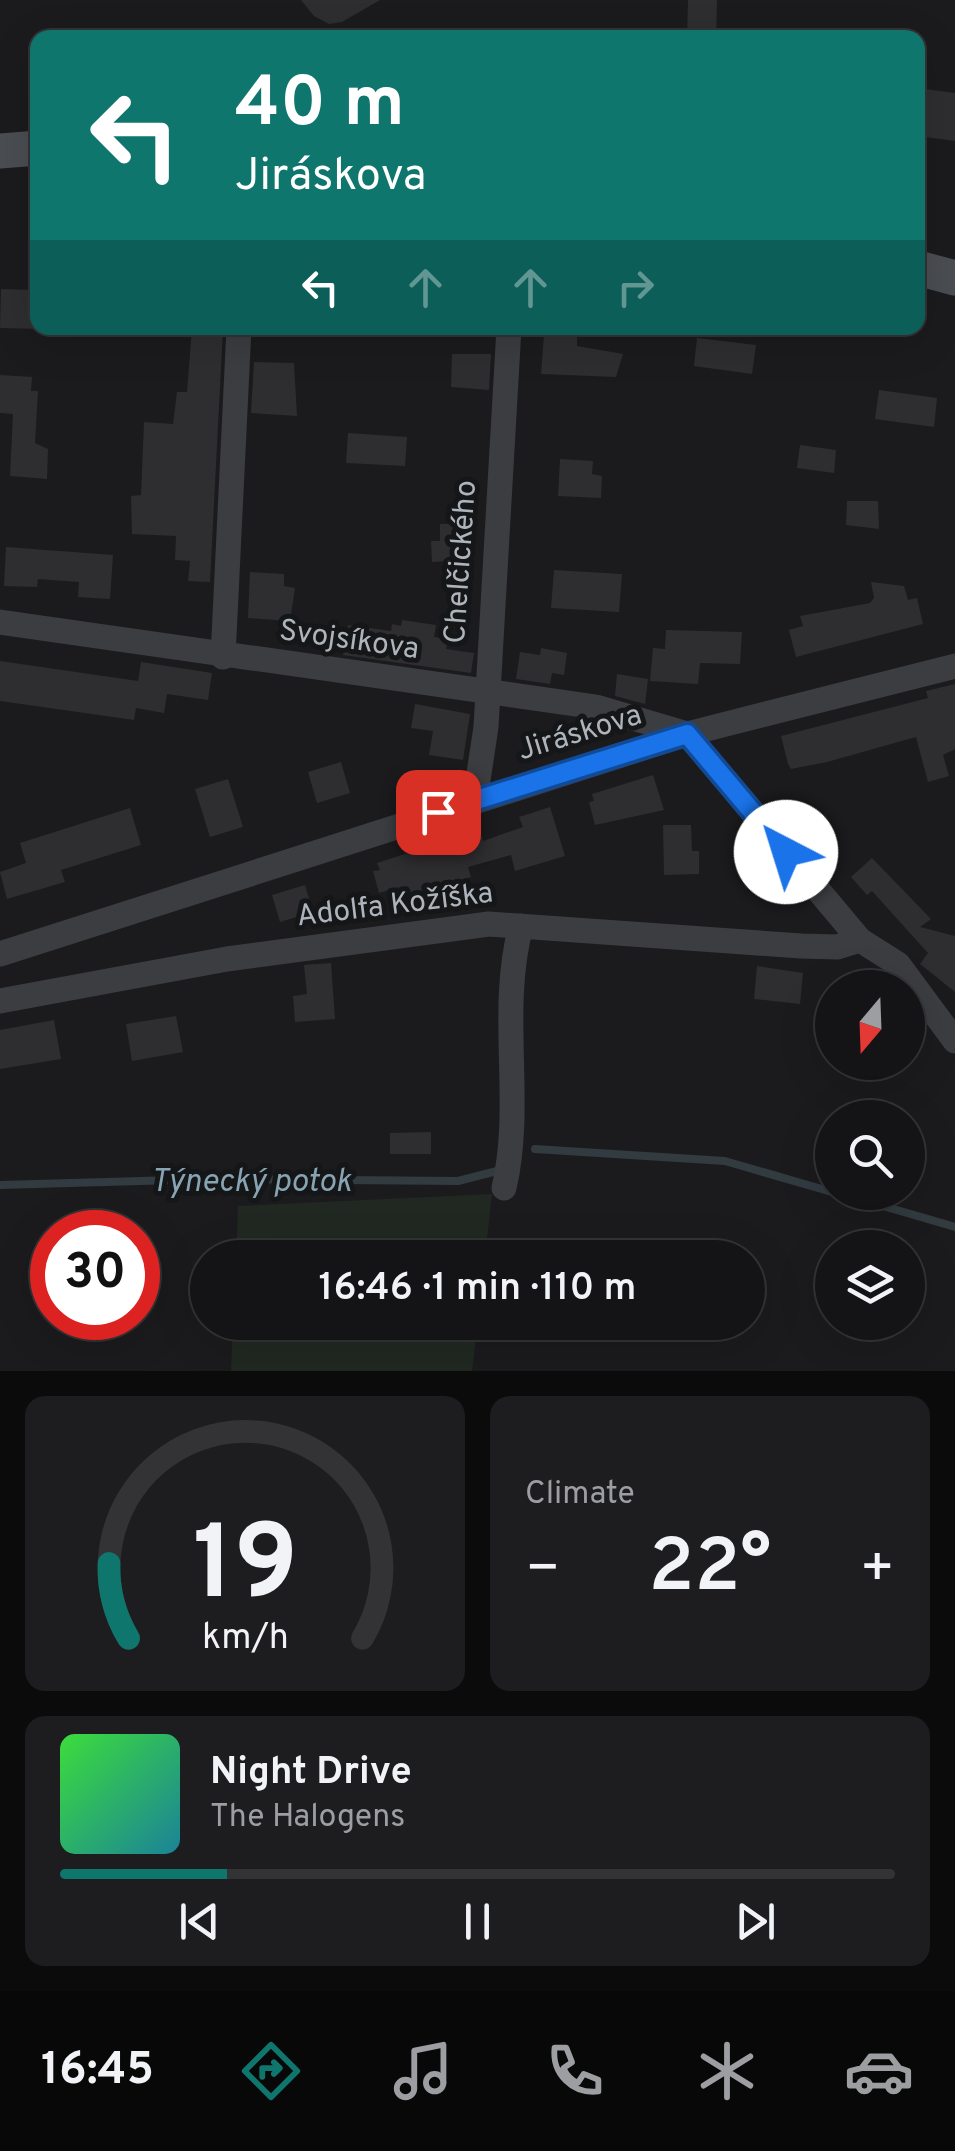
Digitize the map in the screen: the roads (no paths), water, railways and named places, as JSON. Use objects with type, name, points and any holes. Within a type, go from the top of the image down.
[{"type":"street","points":[[0,150],[30,148]]},
{"type":"street","points":[[925,270],[955,278]]},
{"type":"street","points":[[222,657],[239,335]]},
{"type":"street","name":"Chelčického","points":[[475,800],[486,727],[485,693],[510,335]]},
{"type":"street","name":"Svojsíkova","points":[[0,622],[222,657],[596,706],[687,734]]},
{"type":"street","name":"Jiráskova","points":[[0,954],[687,734],[955,666]]},
{"type":"street","points":[[687,734],[860,940],[898,964],[955,1040]]},
{"type":"street","name":"Adolfa Kožíška","points":[[0,1002],[227,959],[489,924],[801,946],[837,947],[860,940]]},
{"type":"street","points":[[504,1188],[511,1156],[510,979],[522,926]]},
{"type":"waterway","name":"Týnecký potok","points":[[535,1149],[725,1161],[815,1187]]},
{"type":"waterway","name":"Týnecký potok","points":[[0,1185],[211,1179],[458,1181],[501,1170]]},
{"type":"waterway","name":"Týnecký potok","points":[[897,1210],[955,1227]]}]
